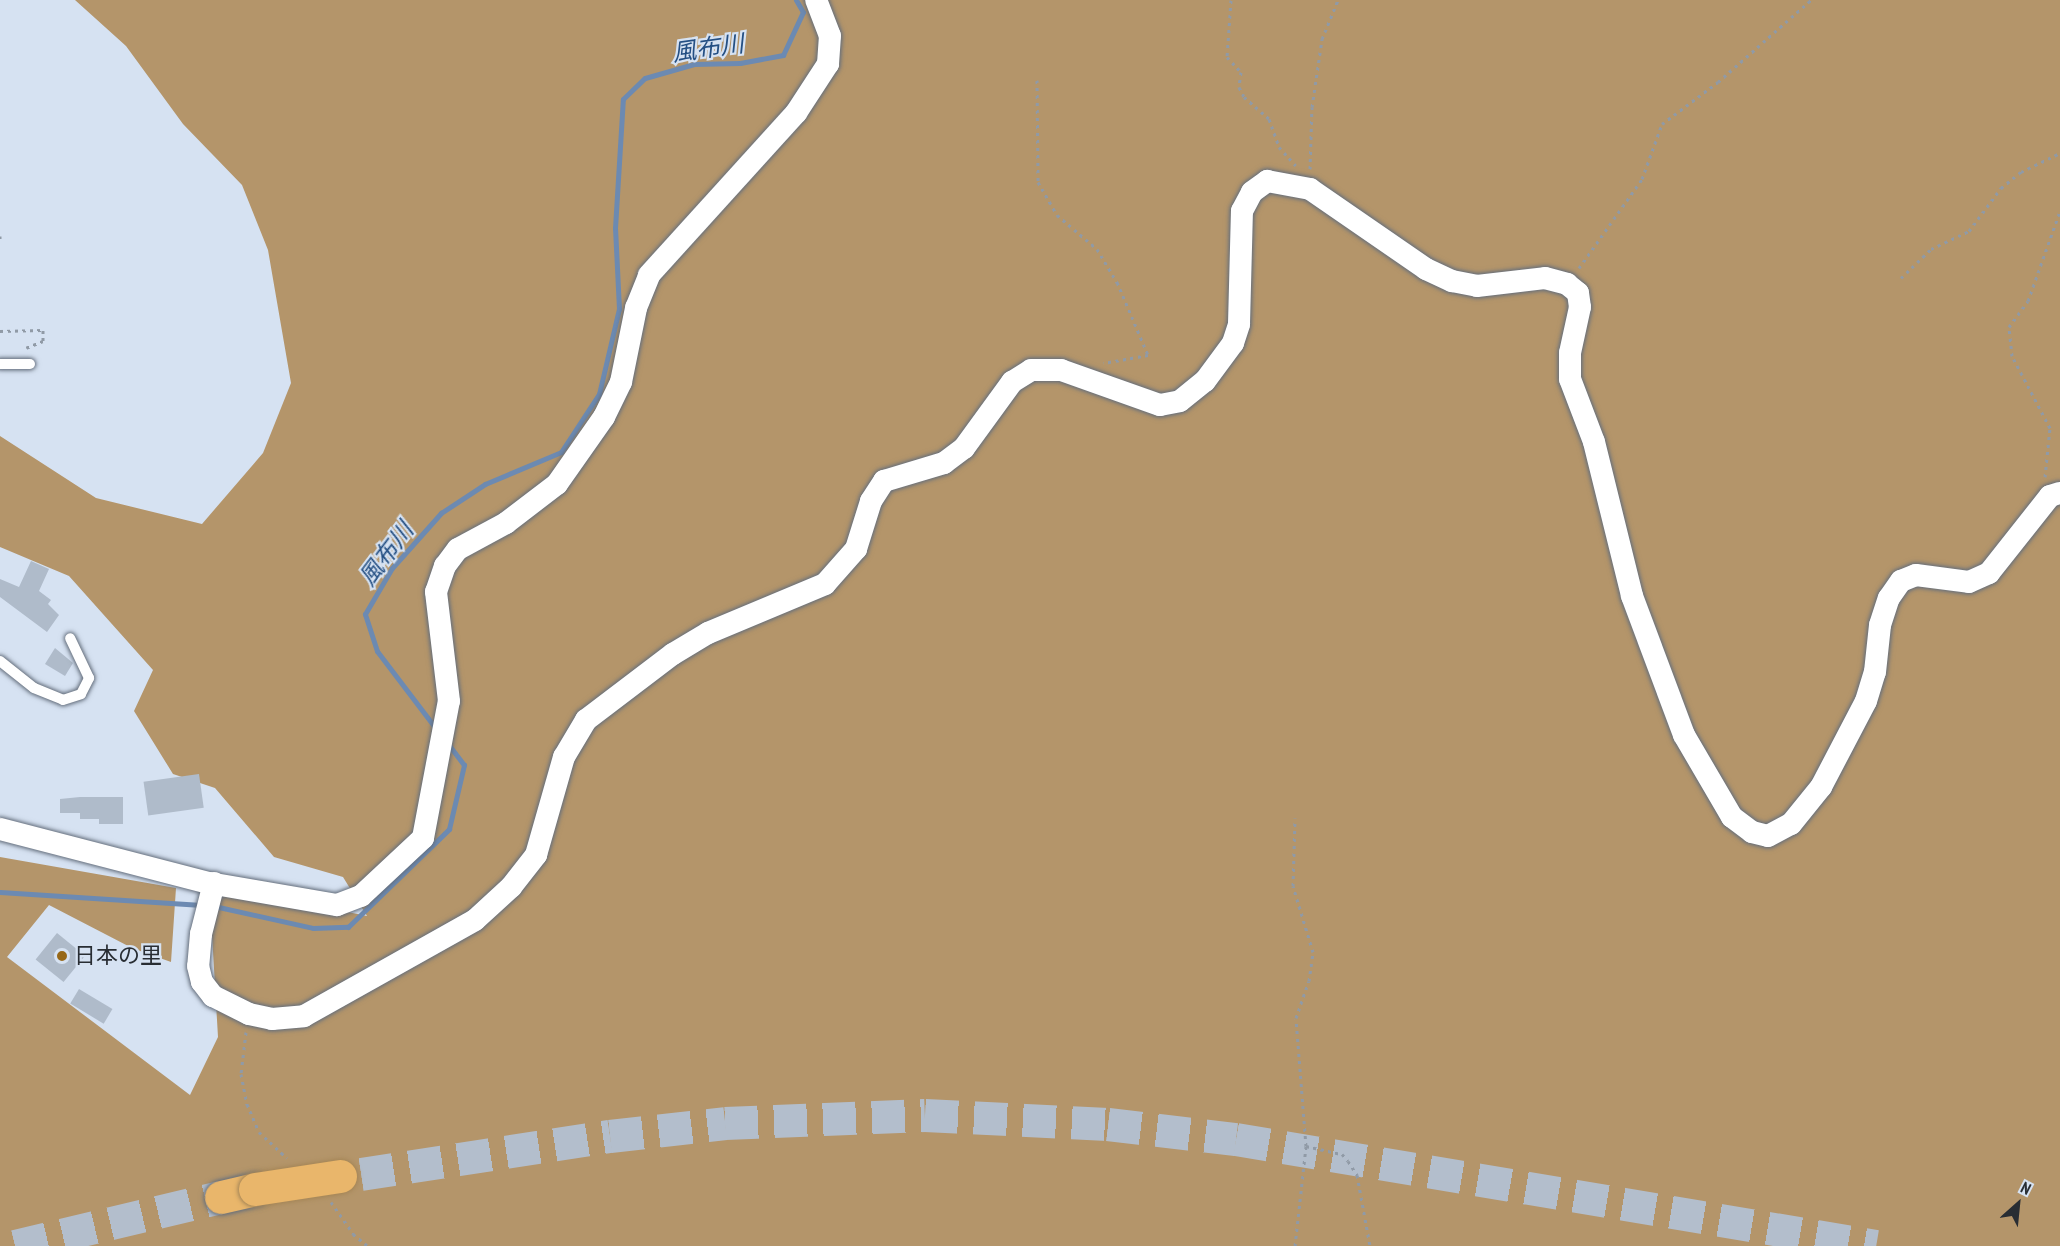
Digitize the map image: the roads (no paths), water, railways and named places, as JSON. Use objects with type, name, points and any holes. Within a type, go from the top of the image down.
[{"type":"highway","points":[[221,1197],[255,1189],[344,1182]]},
{"type":"street","points":[[0,829],[214,884],[336,905],[361,896],[423,838],[448,701],[436,592],[445,566],[458,549],[506,523],[557,484],[604,417],[621,382],[636,308],[649,274],[796,113],[828,64],[830,36],[816,0]]},
{"type":"street","points":[[214,884],[201,934],[198,966],[202,982],[213,996],[249,1014],[272,1019],[304,1016],[476,920],[511,887],[536,855],[564,757],[586,720],[708,633],[825,584],[841,570],[856,549],[871,501],[884,481],[944,463],[964,448],[1012,382],[1031,370],[1061,370],[1160,405],[1180,401],[1205,381],[1233,343],[1239,324],[1242,211],[1252,192],[1267,181],[1310,189],[1426,269],[1452,281],[1477,286],[1545,278],[1567,284],[1578,293],[1580,307],[1570,353],[1570,379],[1594,442],[1632,596],[1684,735],[1732,818],[1752,832],[1768,836],[1791,824],[1821,787],[1866,701],[1875,672],[1880,625],[1889,598],[1901,581],[1916,575],[1969,582],[1989,573],[2055,495]]},
{"type":"lane","points":[[0,364],[30,364]]},
{"type":"lane","points":[[0,661],[34,688],[63,700],[81,694],[89,678],[70,638]]},
{"type":"waterway","name":"風布川","points":[[437,730],[377,651],[365,614],[392,568],[441,513],[485,484],[561,452],[599,394],[619,309],[615,228],[623,99],[645,78],[694,64],[740,63],[783,55],[803,12],[796,0]]},
{"type":"waterway","name":"風布川","points":[[214,906],[313,928],[348,927],[449,829],[464,765],[448,744]]},
{"type":"waterway","name":"風布川","points":[[0,892],[202,905]]},
{"type":"tunnel","points":[[361,1174],[610,1136],[725,1123],[925,1115],[1108,1124],[1236,1139],[1876,1246]]},
{"type":"tunnel","points":[[15,1246],[221,1197]]},
{"type":"place","name":"日本の里","points":[[62,956]]}]
